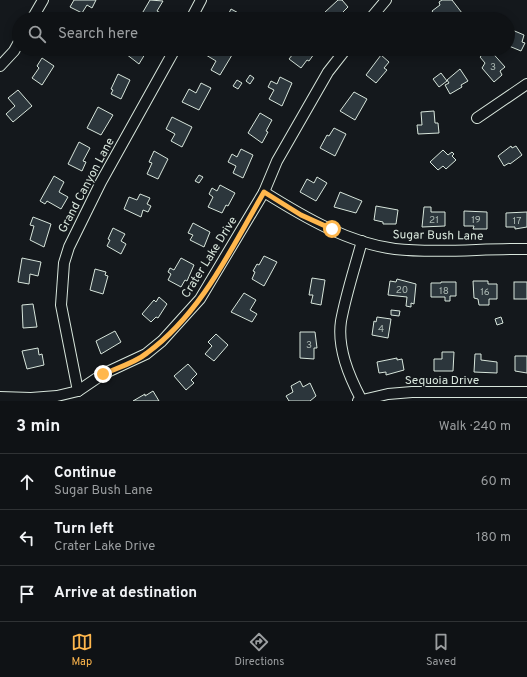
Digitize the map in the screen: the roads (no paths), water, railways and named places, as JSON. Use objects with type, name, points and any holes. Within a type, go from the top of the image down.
[{"type":"street","points":[[36,12],[43,0]]},
{"type":"street","points":[[195,12],[201,0]]},
{"type":"street","points":[[376,12],[386,0]]},
{"type":"street","points":[[0,66],[12,51]]},
{"type":"street","name":"Grand Canyon Lane","points":[[78,391],[61,305],[64,263],[69,247],[101,182],[171,56]]},
{"type":"street","name":"Crater Lake Drive","points":[[0,397],[31,398],[78,391],[103,374],[146,354],[181,322],[200,299],[264,192],[277,161],[328,72],[341,56]]},
{"type":"street","points":[[477,118],[527,84]]},
{"type":"street","name":"Sugar Bush Lane","points":[[264,192],[301,215],[362,241],[394,248],[420,250],[527,249]]},
{"type":"street","points":[[360,400],[344,360],[341,322],[362,241]]},
{"type":"street","name":"Sequoia Drive","points":[[360,400],[388,394],[412,392],[527,392]]}]
